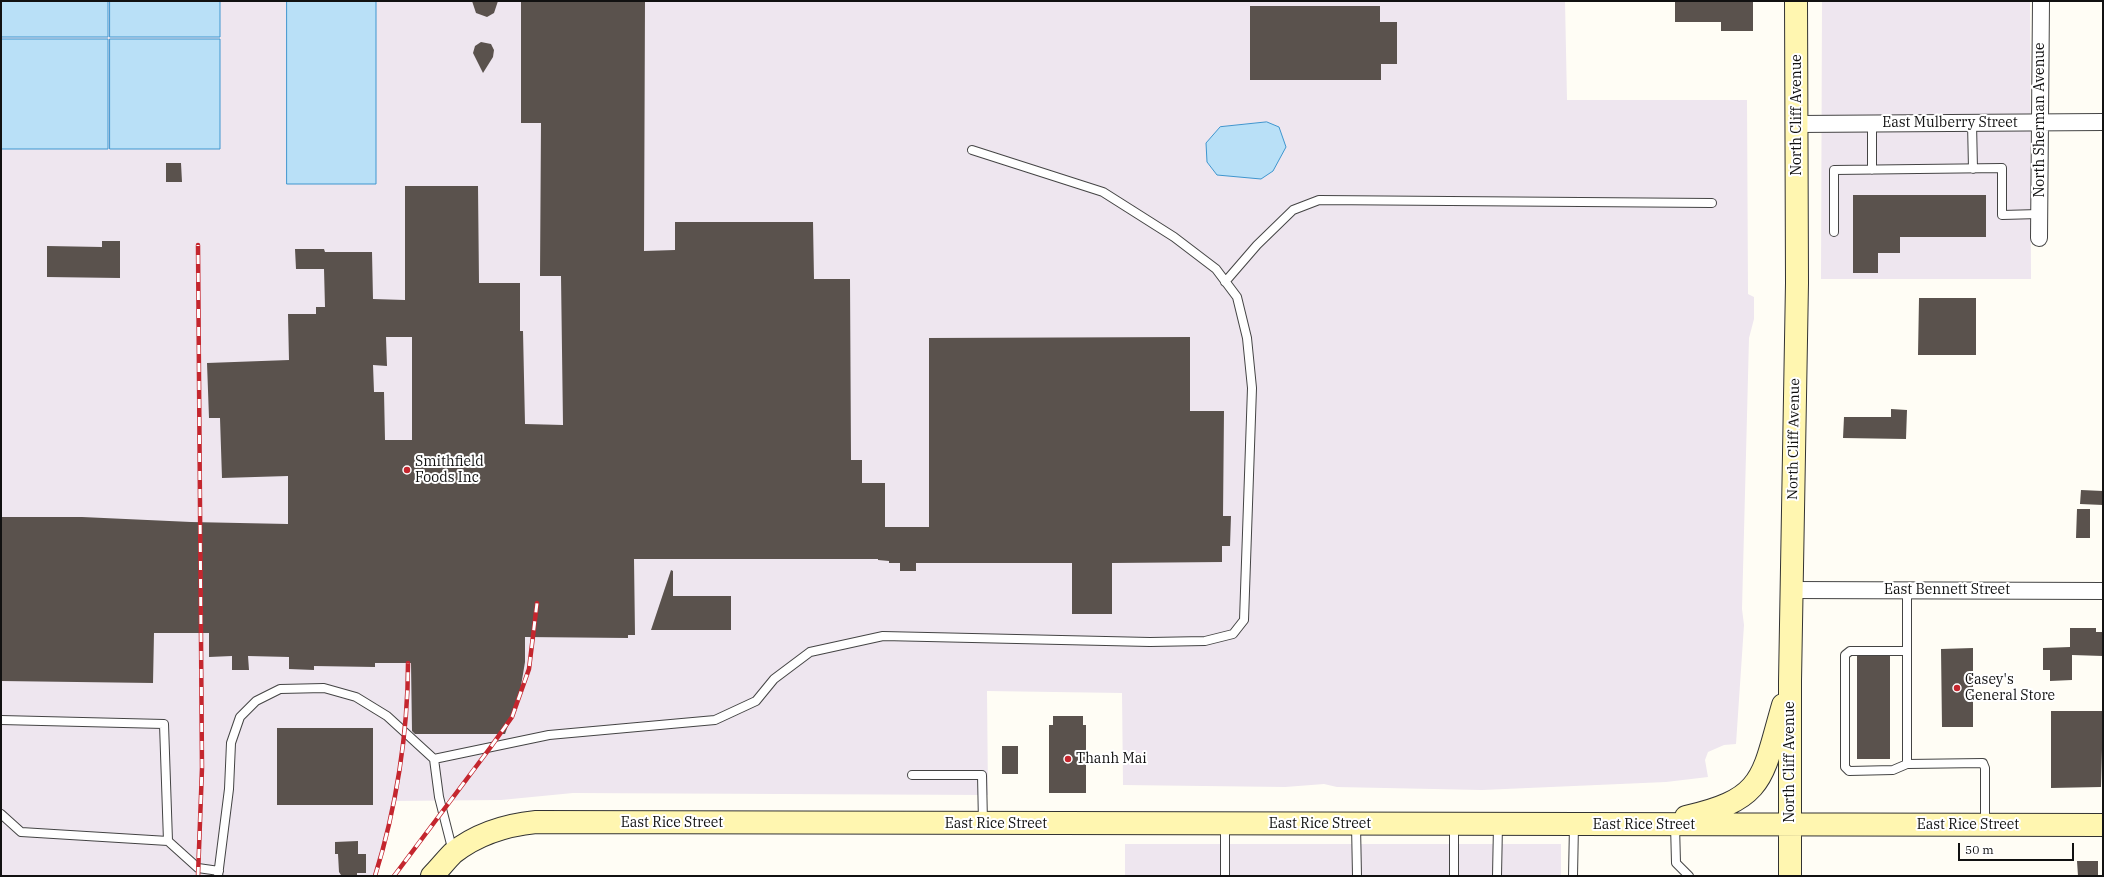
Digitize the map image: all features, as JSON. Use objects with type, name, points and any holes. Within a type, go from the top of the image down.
[{"type":"main road","name":"North Cliff Avenue","points":[[1790,876],[1791,590],[1798,283],[1796,1]]},
{"type":"main road","points":[[1650,825],[1723,807],[1745,796],[1756,784],[1765,769],[1790,681]]},
{"type":"main road","name":"East Rice Street","points":[[432,876],[453,853],[482,836],[499,828],[536,822],[1790,826],[2103,825]]},
{"type":"street","name":"North Sherman Avenue","points":[[2039,238],[2041,1]]},
{"type":"street","name":"East Mulberry Street","points":[[1797,124],[2103,122]]},
{"type":"street","name":"East Bennett Street","points":[[1791,590],[2103,591]]},
{"type":"lane","points":[[1872,123],[1872,170]]},
{"type":"lane","points":[[1972,123],[1973,169]]},
{"type":"lane","points":[[434,759],[549,735],[715,720],[756,701],[774,680],[810,652],[883,636],[1157,642],[1205,641],[1233,634],[1244,620],[1252,388],[1247,338],[1237,297],[1216,269],[1174,236],[1104,192],[972,150]]},
{"type":"lane","points":[[1834,232],[1834,170],[2002,168],[2002,215],[2039,214]]},
{"type":"lane","points":[[1225,282],[1257,245],[1292,210],[1319,200],[1712,203]]},
{"type":"lane","points":[[1907,590],[1907,764]]},
{"type":"lane","points":[[1907,650],[1850,651],[1845,655],[1845,767],[1849,771],[1893,770],[1907,764],[1983,764],[1985,768],[1985,826]]},
{"type":"lane","points":[[1,814],[21,832],[168,841],[198,868],[218,874],[229,789],[231,743],[240,718],[256,701],[280,688],[324,688],[356,696],[387,716],[434,759],[439,796],[453,853]]},
{"type":"lane","points":[[1,720],[164,724],[168,841]]},
{"type":"lane","points":[[912,775],[982,775],[983,824]]},
{"type":"lane","points":[[1225,824],[1225,876]]},
{"type":"lane","points":[[1356,824],[1356,876]]},
{"type":"lane","points":[[1454,825],[1454,876]]},
{"type":"lane","points":[[1497,876],[1498,825]]},
{"type":"lane","points":[[1573,876],[1574,825]]},
{"type":"lane","points":[[1675,825],[1676,863],[1689,876]]},
{"type":"shaded area","points":[[1,1],[1565,1],[1567,100],[1747,100],[1748,294],[1754,297],[1754,319],[1749,338],[1742,609],[1744,625],[1736,744],[1724,745],[1708,752],[1705,760],[1708,777],[1666,782],[1482,790],[1337,787],[1324,784],[1285,787],[1123,785],[1122,693],[987,691],[988,795],[573,793],[501,800],[393,801],[375,876],[1,876]]},
{"type":"shaded area","points":[[1822,1],[2030,1],[2031,279],[1821,279]]},
{"type":"shaded area","points":[[1125,844],[1561,844],[1561,876],[1125,876]]},
{"type":"water","points":[[1,1],[108,1],[108,37],[1,37]]},
{"type":"water","points":[[110,1],[220,1],[220,37],[110,37]]},
{"type":"water","points":[[287,1],[376,1],[376,184],[287,184]]},
{"type":"water","points":[[1,39],[108,39],[108,149],[1,149]]},
{"type":"water","points":[[110,39],[220,39],[220,149],[110,149]]},
{"type":"water","points":[[1267,122],[1279,127],[1286,147],[1273,171],[1261,179],[1217,175],[1207,162],[1206,143],[1220,127]]},
{"type":"building","points":[[472,1],[498,1],[494,13],[487,17],[476,13]]},
{"type":"building","points":[[521,1],[645,1],[644,251],[675,250],[675,222],[813,222],[814,279],[850,279],[851,460],[862,460],[862,483],[885,483],[885,527],[929,527],[929,338],[1190,337],[1190,411],[1224,411],[1223,516],[1231,516],[1230,546],[1222,546],[1222,562],[1112,563],[1112,614],[1072,614],[1072,563],[916,563],[916,571],[900,571],[900,563],[889,563],[889,561],[878,559],[634,559],[635,635],[628,635],[628,638],[525,637],[525,662],[520,692],[505,734],[415,734],[412,731],[411,663],[375,663],[375,667],[314,666],[314,670],[289,669],[289,657],[248,656],[249,670],[232,670],[232,656],[209,657],[209,633],[154,633],[153,683],[1,681],[1,517],[82,517],[191,522],[288,524],[288,476],[222,478],[220,418],[209,418],[207,363],[289,360],[288,314],[316,314],[316,307],[325,307],[324,269],[296,269],[295,249],[324,249],[325,252],[372,252],[373,299],[405,300],[405,186],[478,186],[479,283],[520,283],[520,331],[523,331],[525,424],[563,425],[561,276],[540,276],[541,123],[521,123]],"holes":[[[386,337],[412,337],[412,440],[385,440],[384,392],[374,392],[373,365],[387,366]]]},
{"type":"building","points":[[1675,1],[1753,1],[1753,31],[1721,31],[1721,22],[1675,22]]},
{"type":"building","points":[[1250,6],[1380,6],[1380,22],[1397,22],[1397,64],[1381,64],[1381,80],[1250,80]]},
{"type":"building","points":[[481,42],[491,44],[494,50],[493,57],[483,73],[473,53],[475,46]]},
{"type":"building","points":[[166,163],[181,163],[182,182],[166,182]]},
{"type":"building","points":[[1853,195],[1986,195],[1986,237],[1900,237],[1900,253],[1878,253],[1878,273],[1853,273]]},
{"type":"building","points":[[102,241],[120,241],[120,278],[47,277],[47,246],[102,247]]},
{"type":"building","points":[[1919,298],[1976,298],[1976,355],[1918,355]]},
{"type":"building","points":[[1891,409],[1907,410],[1906,439],[1843,438],[1844,417],[1891,417]]},
{"type":"building","points":[[2081,490],[2103,491],[2103,505],[2080,504]]},
{"type":"building","points":[[2077,509],[2090,509],[2090,538],[2076,538]]},
{"type":"building","points":[[671,570],[673,571],[673,596],[731,596],[731,630],[651,630]]},
{"type":"building","points":[[2070,628],[2096,628],[2096,632],[2103,632],[2103,656],[2072,655],[2072,680],[2050,681],[2050,670],[2043,670],[2043,648],[2070,647]]},
{"type":"building","name":"Casey's General Store","points":[[1973,648],[1973,727],[1942,727],[1941,649]]},
{"type":"building","points":[[1857,656],[1890,656],[1890,759],[1857,759]]},
{"type":"building","points":[[2051,711],[2103,711],[2101,787],[2051,788]]},
{"type":"building","name":"Thanh Mai","points":[[1053,716],[1083,716],[1083,725],[1086,725],[1086,793],[1049,793],[1049,725],[1053,725]]},
{"type":"building","points":[[277,728],[373,728],[373,805],[277,805]]},
{"type":"building","points":[[1002,746],[1018,746],[1018,774],[1002,774]]},
{"type":"building","points":[[358,841],[358,854],[366,854],[366,873],[357,873],[357,876],[341,875],[339,872],[338,854],[335,854],[335,842]]},
{"type":"building","points":[[2077,861],[2098,861],[2098,876],[2078,876]]},
{"type":"railway","points":[[198,245],[202,768],[198,876]]},
{"type":"railway","points":[[394,876],[512,717],[529,669],[537,603]]},
{"type":"railway","points":[[375,876],[395,798],[406,716],[408,663]]},
{"type":"place","name":"Smithfield Foods Inc","points":[[407,470]]},
{"type":"place","name":"Casey's General Store","points":[[1957,688]]},
{"type":"place","name":"Thanh Mai","points":[[1068,759]]}]
